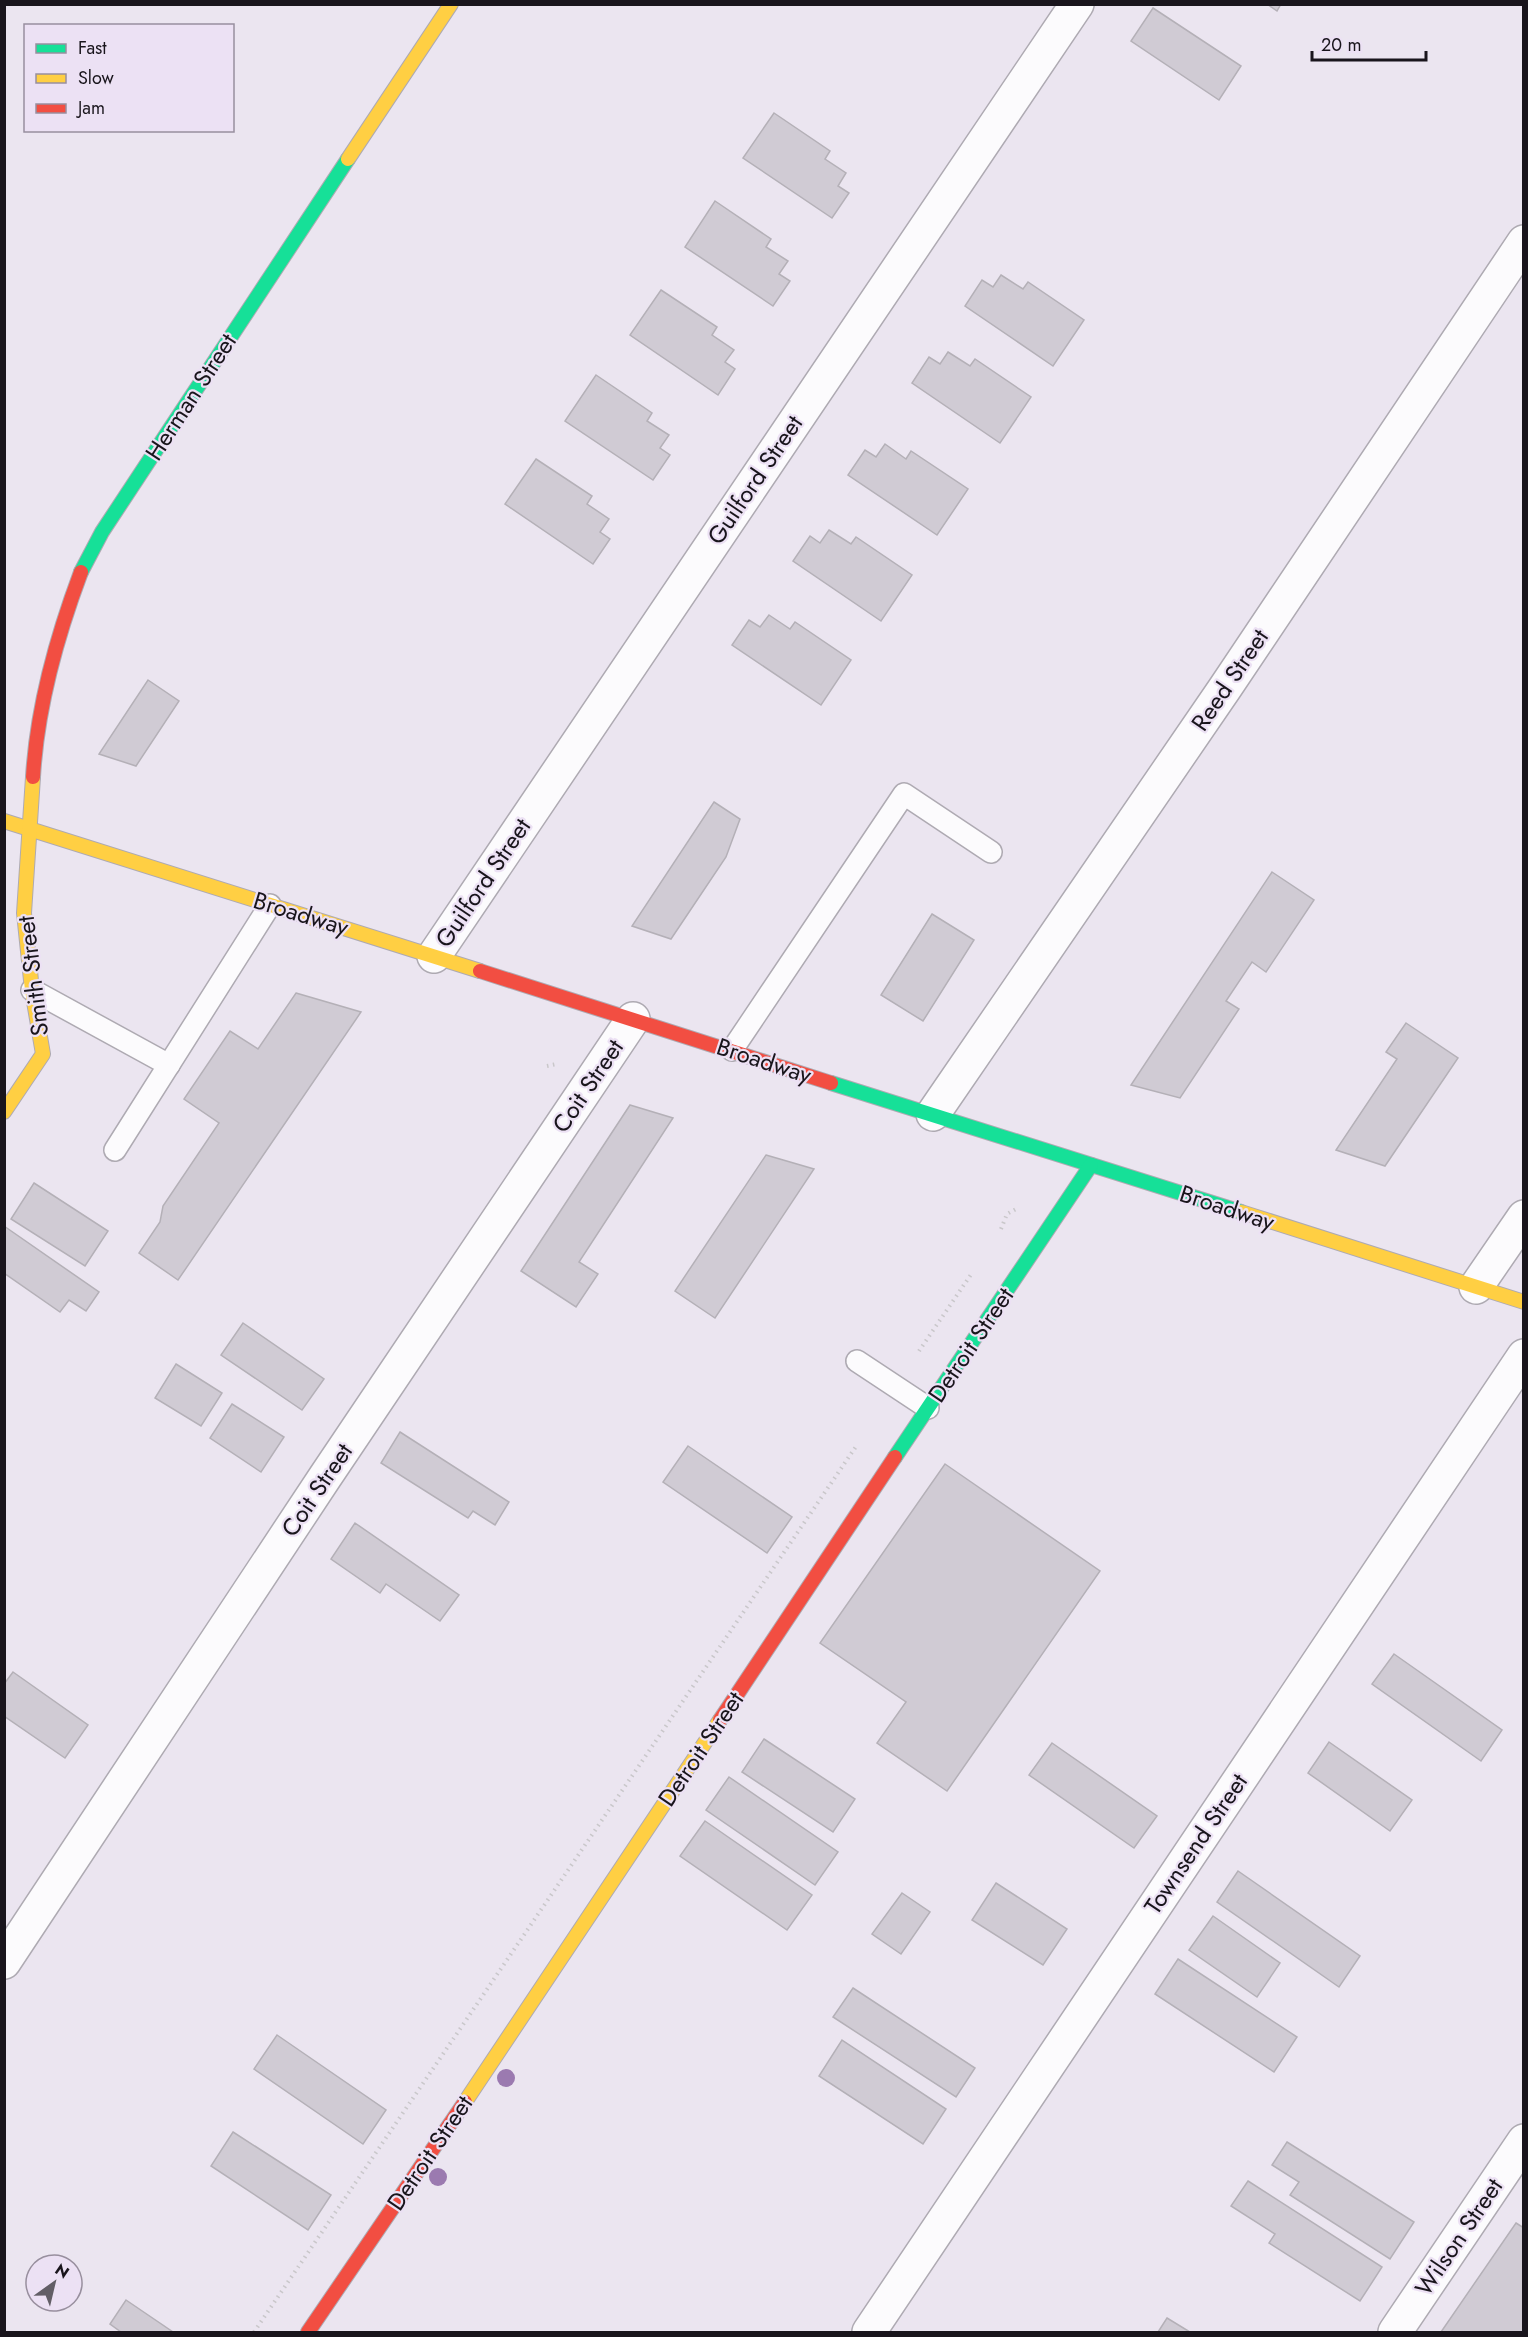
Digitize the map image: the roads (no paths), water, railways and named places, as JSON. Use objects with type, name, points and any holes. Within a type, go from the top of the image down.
[{"type":"street","name":"Herman Street","points":[[28,829],[35,744],[60,634],[70,599],[85,562],[102,532],[451,4]]},
{"type":"street","name":"Guilford Street","points":[[434,956],[1077,4]]},
{"type":"street","name":"Reed Street","points":[[933,1114],[1225,688],[1524,242]]},
{"type":"street","name":"Broadway","points":[[4,821],[1524,1302]]},
{"type":"street","name":"Smith Street","points":[[4,1112],[43,1054],[32,990],[24,913],[28,829]]},
{"type":"street","name":"Coit Street","points":[[4,1962],[325,1476],[633,1019]]},
{"type":"street","name":"Detroit Street","points":[[308,2332],[386,2219],[1091,1164]]},
{"type":"street","points":[[1476,1287],[1524,1217]]},
{"type":"street","name":"Townsend Street","points":[[868,2332],[1524,1356]]},
{"type":"street","name":"Wilson Street","points":[[1395,2332],[1524,2141]]},
{"type":"lane","points":[[732,1050],[904,794],[991,852]]},
{"type":"lane","points":[[115,1150],[270,904]]},
{"type":"lane","points":[[32,990],[169,1065]]},
{"type":"lane","points":[[857,1361],[928,1408]]}]
